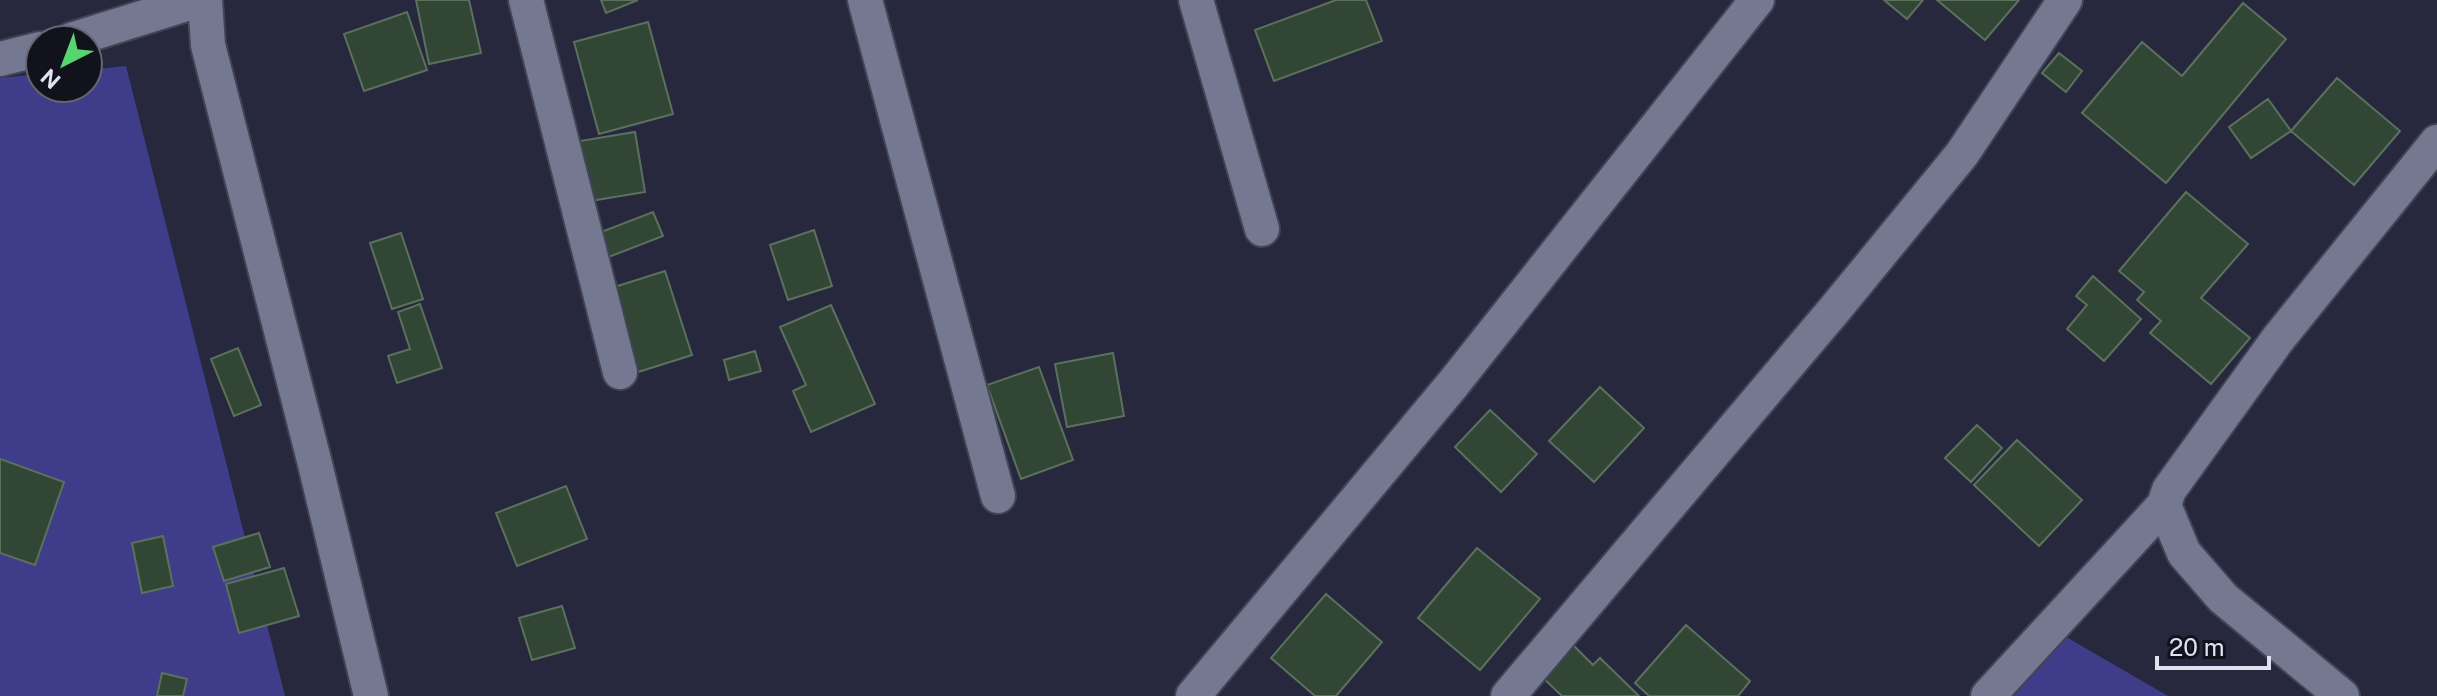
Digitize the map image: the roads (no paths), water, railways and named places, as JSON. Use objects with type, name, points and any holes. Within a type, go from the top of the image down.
[{"type":"street","points":[[104,30],[202,0],[208,45],[371,696]]},
{"type":"street","points":[[526,0],[620,372]]},
{"type":"street","points":[[865,0],[998,496]]},
{"type":"street","points":[[1196,0],[1262,229]]},
{"type":"street","points":[[1193,696],[1453,384],[1757,0]]},
{"type":"street","points":[[1508,696],[1962,154],[2065,0]]},
{"type":"street","points":[[0,59],[24,53]]},
{"type":"street","points":[[1988,696],[2164,505],[2169,490],[2278,339],[2437,142]]},
{"type":"street","points":[[2164,505],[2184,553],[2223,598],[2342,696]]}]
